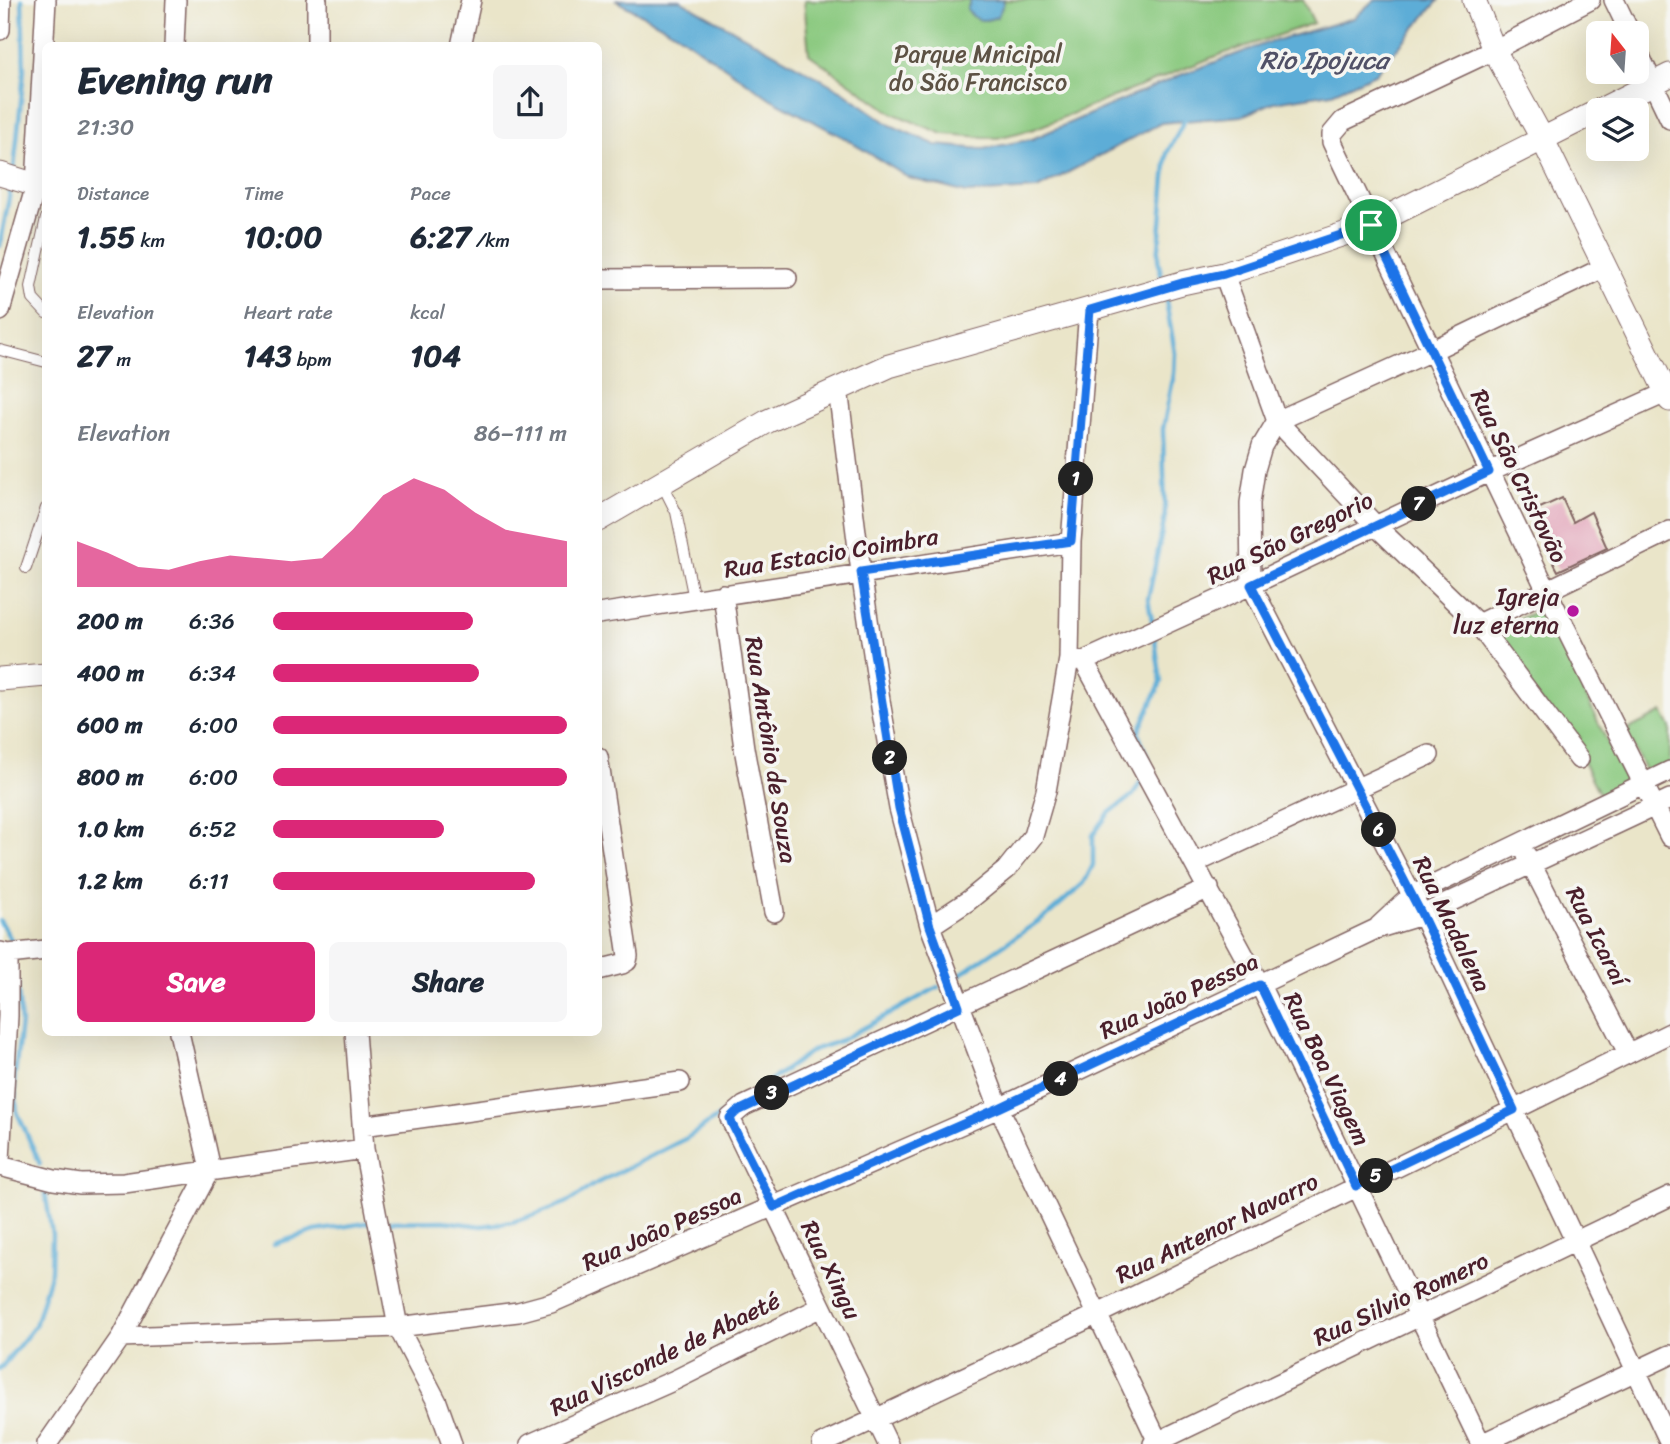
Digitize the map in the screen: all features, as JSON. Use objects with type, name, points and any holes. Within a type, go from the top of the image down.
[{"type":"street","points":[[0,30],[1,0]]},
{"type":"street","points":[[45,42],[46,0]]},
{"type":"street","points":[[174,42],[176,0]]},
{"type":"street","points":[[317,0],[317,42]]},
{"type":"street","points":[[462,42],[471,0]]},
{"type":"street","points":[[1494,50],[1590,0]]},
{"type":"street","points":[[1614,0],[1624,21]]},
{"type":"street","points":[[1475,2],[1494,50],[1542,138],[1669,395]]},
{"type":"street","name":"Rua São Cristovão","points":[[1494,50],[1343,121],[1332,134],[1332,142],[1489,472],[1643,785],[1662,803],[1670,837]]},
{"type":"street","points":[[1649,64],[1661,79],[1670,119]]},
{"type":"street","points":[[602,518],[768,421],[889,366],[1182,283],[1224,274],[1371,225],[1661,79]]},
{"type":"street","points":[[0,311],[41,187],[42,150]]},
{"type":"street","points":[[0,174],[41,187]]},
{"type":"street","points":[[1278,421],[1432,351],[1605,267]]},
{"type":"street","points":[[1224,274],[1278,421],[1375,525],[1478,624],[1579,759]]},
{"type":"street","points":[[602,279],[787,278]]},
{"type":"street","points":[[930,926],[968,901],[1006,870],[1033,836],[1046,791],[1077,660],[1071,541],[1090,310]]},
{"type":"street","points":[[838,389],[861,572],[899,808],[930,926],[999,1108],[1157,1443]]},
{"type":"street","name":"Rua São Gregorio","points":[[1077,660],[1144,634],[1489,472],[1669,395]]},
{"type":"street","name":"Rua Madalena","points":[[1278,421],[1262,446],[1255,470],[1250,503],[1251,585],[1422,915],[1670,1443]]},
{"type":"street","points":[[1478,624],[1670,531]]},
{"type":"street","name":"Rua Estacio Coimbra","points":[[602,613],[1071,541]]},
{"type":"street","name":"Rua Antônio de Souza","points":[[723,594],[746,761],[774,912]]},
{"type":"street","name":"Rua Boa Viagem","points":[[1077,660],[1140,762],[1260,985],[1481,1444]]},
{"type":"street","points":[[0,679],[42,675]]},
{"type":"street","points":[[1195,863],[1429,755]]},
{"type":"street","name":"Rua João Pessoa","points":[[1376,929],[1411,895],[1670,771]]},
{"type":"street","name":"Rua João Pessoa","points":[[121,1337],[398,1327],[519,1312],[551,1303],[999,1108],[1376,929],[1422,915],[1662,803]]},
{"type":"street","points":[[602,808],[605,845],[627,961],[602,969]]},
{"type":"street","name":"Rua Icaraí","points":[[1519,843],[1533,865],[1628,1053]]},
{"type":"street","points":[[959,1007],[1209,888]]},
{"type":"street","points":[[0,1160],[8,1016],[4,953],[42,950]]},
{"type":"street","name":"Rua Xingu","points":[[888,1444],[730,1118],[744,1107],[959,1007]]},
{"type":"street","name":"Rua Antenor Navarro","points":[[822,1444],[1098,1314],[1670,1033]]},
{"type":"street","points":[[47,1444],[121,1337],[210,1169],[180,1036]]},
{"type":"street","points":[[355,1036],[364,1149],[398,1327],[437,1402],[452,1444]]},
{"type":"street","points":[[362,1126],[680,1083]]},
{"type":"street","points":[[0,1166],[82,1184],[124,1183],[364,1149]]},
{"type":"street","name":"Rua Silvio Romero","points":[[1157,1443],[1670,1196]]},
{"type":"street","name":"Rua Visconde de Abaeté","points":[[530,1444],[675,1380],[821,1307]]},
{"type":"street","points":[[1481,1444],[1670,1355]]},
{"type":"lane","points":[[42,236],[31,287],[33,299],[42,309]]},
{"type":"lane","points":[[0,350],[42,361]]},
{"type":"lane","points":[[662,484],[676,512],[694,599]]},
{"type":"lane","points":[[26,568],[42,520]]},
{"type":"green space","name":"Parque Mnicipal do São Francisco","points":[[804,0],[1303,0],[1314,23],[1211,58],[1034,129],[997,138],[943,134],[892,113],[809,54]]},
{"type":"green space","points":[[1544,607],[1629,788],[1602,799],[1581,758],[1490,633]]},
{"type":"green space","points":[[1662,712],[1670,727],[1670,767],[1649,778],[1625,731]]},
{"type":"water","name":"Rio Ipojuca","points":[[615,0],[680,0],[844,92],[890,125],[936,145],[983,149],[1032,139],[1183,74],[1264,44],[1354,18],[1374,0],[1439,0],[1375,74],[1332,93],[1274,102],[1242,116],[1161,123],[1037,189],[967,193],[909,178],[841,136],[771,99],[676,33]]},
{"type":"water","points":[[971,0],[1003,0],[1004,3],[997,17],[984,20],[977,19],[967,9]]},
{"type":"building","points":[[1562,498],[1573,522],[1591,512],[1607,548],[1558,571],[1531,512]]},
{"type":"waterway","points":[[14,169],[24,71],[22,0]]},
{"type":"waterway","points":[[1162,280],[1158,259],[1167,153],[1187,116]]},
{"type":"waterway","points":[[0,246],[11,187]]},
{"type":"waterway","points":[[1153,626],[1148,599],[1165,517],[1163,429],[1174,374],[1175,353],[1165,295]]},
{"type":"waterway","points":[[1149,762],[1138,733],[1161,682],[1154,634]]},
{"type":"waterway","points":[[956,977],[1049,914],[1084,883],[1093,865],[1093,835],[1109,813],[1133,795],[1142,779]]},
{"type":"waterway","points":[[0,921],[13,943]]},
{"type":"waterway","points":[[17,982],[21,1023],[14,1082],[17,1112],[40,1164]]},
{"type":"waterway","points":[[755,1091],[813,1050],[842,1040],[938,987]]},
{"type":"waterway","points":[[384,1222],[443,1221],[481,1226],[513,1222],[568,1202],[595,1184],[687,1138],[725,1112]]},
{"type":"waterway","points":[[0,1369],[35,1326],[51,1271],[52,1234],[45,1191]]},
{"type":"waterway","points":[[274,1244],[315,1231],[372,1222]]},
{"type":"place","name":"Igreja luz eterna","points":[[1573,611]]},
{"type":"route","points":[[1371,225],[1489,472],[1251,585],[1422,915],[1514,1110],[1356,1186],[1260,985],[999,1108],[774,1207],[730,1118],[744,1107],[959,1007],[930,926],[899,808],[861,572],[1071,541],[1090,310],[1182,283],[1224,274],[1371,225]]}]
